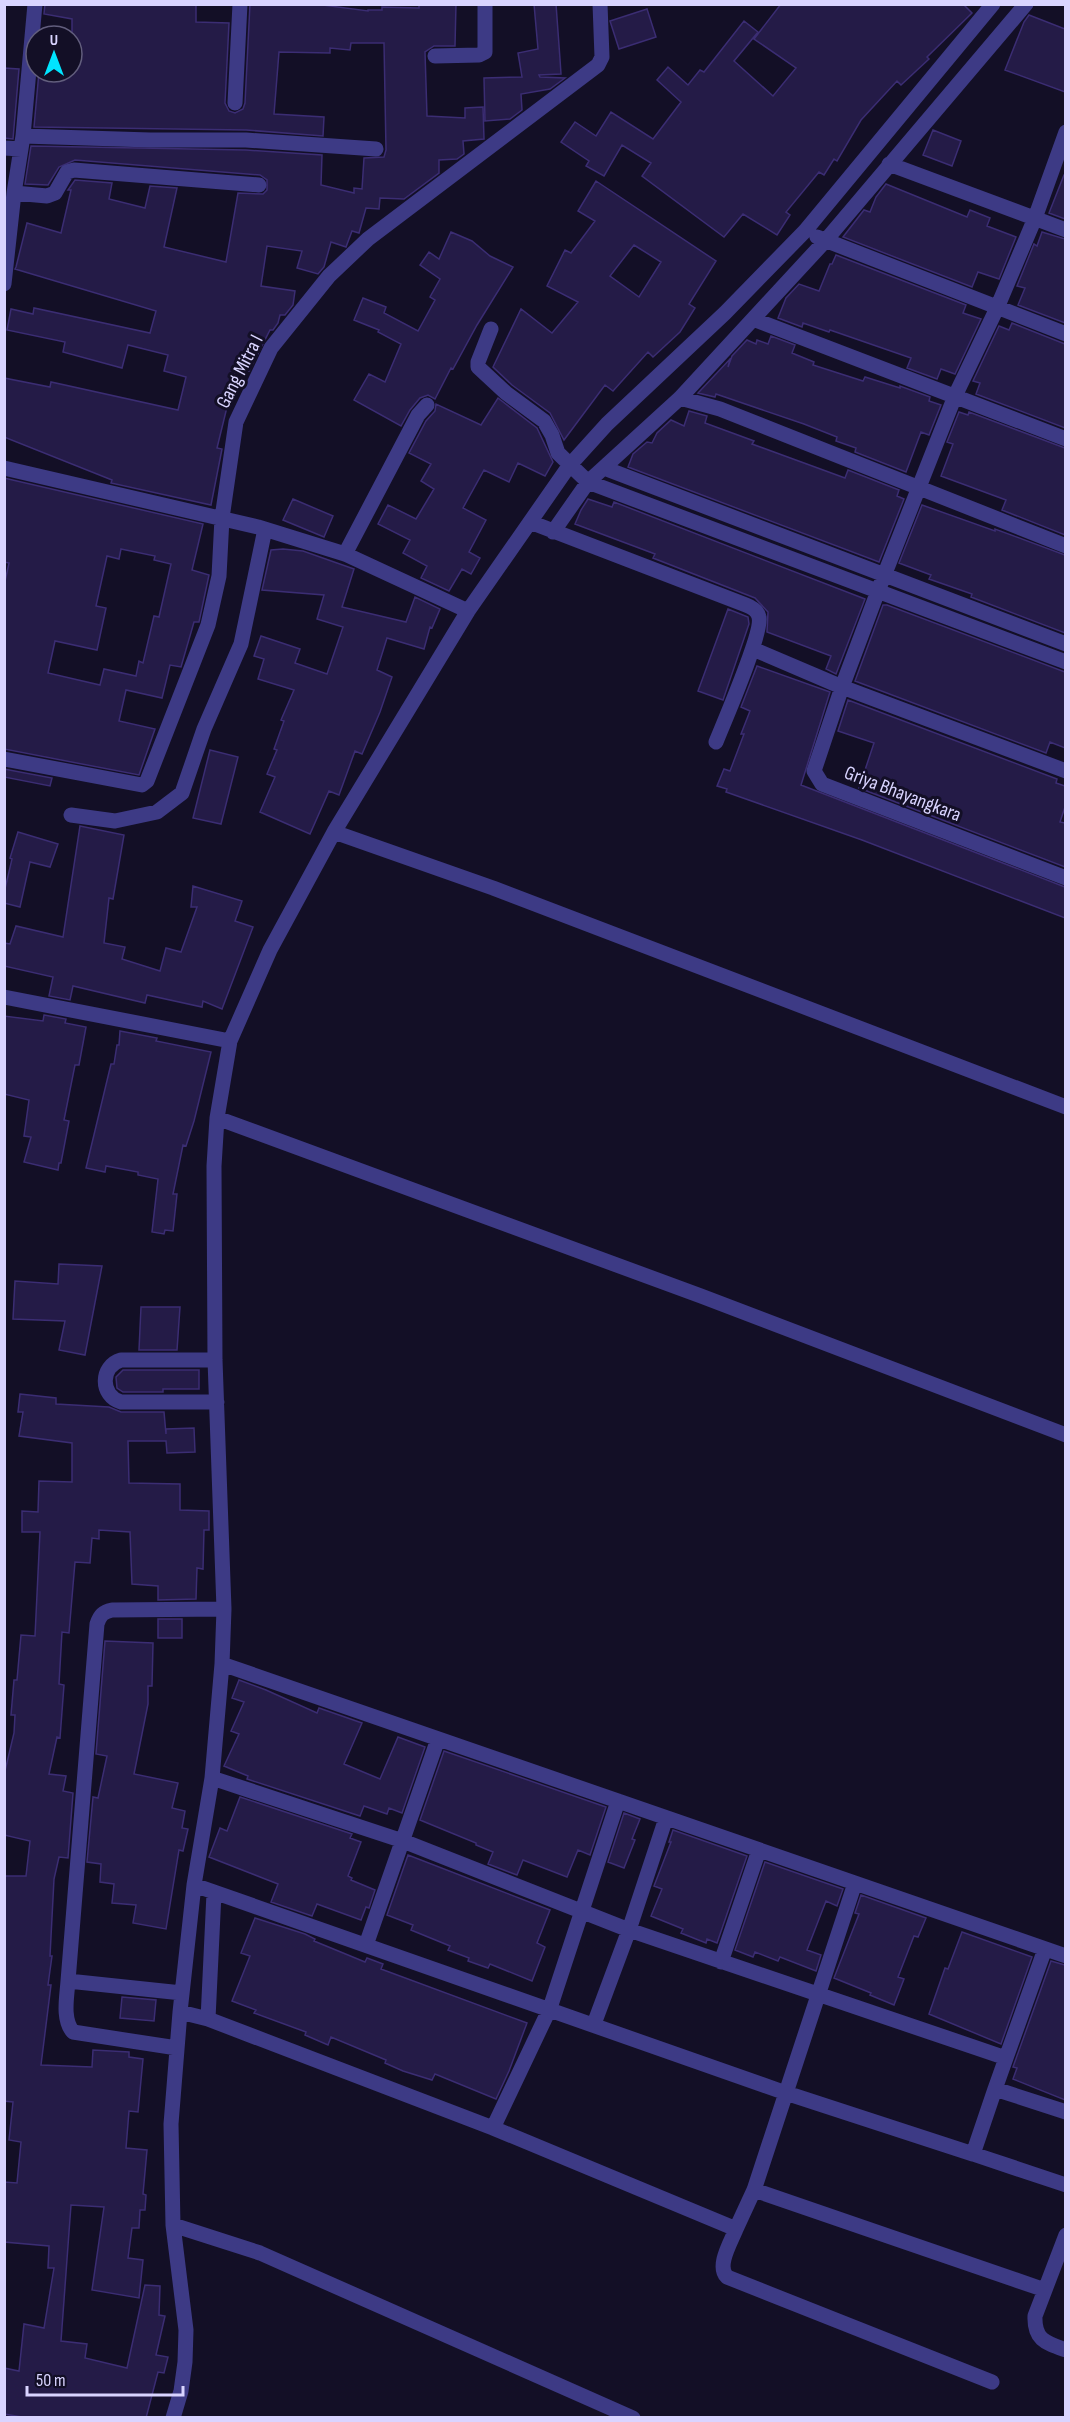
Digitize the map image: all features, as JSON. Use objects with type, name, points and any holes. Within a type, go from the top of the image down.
[{"type":"street","points":[[4,284],[22,142],[35,4]]},
{"type":"street","points":[[235,103],[240,4]]},
{"type":"street","points":[[435,56],[479,56],[484,52],[485,4]]},
{"type":"street","name":"Gang Mitra I","points":[[4,759],[145,784],[208,625],[219,576],[236,422],[271,348],[329,276],[368,239],[598,65],[602,57],[600,4]]},
{"type":"street","points":[[173,2418],[181,2391],[186,2330],[173,2225],[171,2124],[182,1993],[194,1885],[212,1778],[222,1664],[224,1609],[213,1249],[216,1118],[230,1041],[270,950],[334,832],[468,611],[569,466],[607,424],[725,313],[805,231],[993,4]]},
{"type":"street","points":[[553,532],[588,482],[680,398],[826,240],[1026,4]]},
{"type":"street","name":"Griya Bhayangkara","points":[[1065,132],[1035,218],[997,308],[955,396],[918,489],[842,687],[814,767],[816,776],[822,784],[1065,878]]},
{"type":"street","points":[[4,148],[22,142],[246,140],[376,149]]},
{"type":"street","points":[[889,165],[1065,230]]},
{"type":"street","points":[[14,193],[47,196],[55,193],[67,172],[74,170],[259,185]]},
{"type":"street","points":[[805,231],[1065,334]]},
{"type":"street","points":[[753,319],[1065,439]]},
{"type":"street","points":[[491,329],[478,367],[506,393],[544,421],[558,453],[588,482],[1065,644]]},
{"type":"street","points":[[680,398],[720,409],[1065,546]]},
{"type":"street","points":[[345,554],[418,415],[427,405]]},
{"type":"street","points":[[4,468],[261,528],[345,554],[468,611]]},
{"type":"street","points":[[604,468],[882,581],[1065,662]]},
{"type":"street","points":[[530,522],[757,612],[760,620],[753,649],[716,742]]},
{"type":"street","points":[[71,815],[115,821],[157,812],[182,793],[204,729],[241,644],[261,528]]},
{"type":"street","points":[[753,649],[842,687],[1065,771]]},
{"type":"street","points":[[334,832],[526,901],[1065,1107]]},
{"type":"street","points":[[4,997],[230,1041]]},
{"type":"street","points":[[216,1118],[701,1296],[1065,1435]]},
{"type":"street","points":[[215,1360],[121,1360],[113,1362],[108,1368],[106,1387],[108,1395],[122,1402],[217,1402]]},
{"type":"street","points":[[177,2048],[80,2034],[73,2032],[68,2026],[68,1981],[97,1624],[99,1617],[105,1611],[112,1610],[224,1609]]},
{"type":"street","points":[[222,1664],[1065,1956]]},
{"type":"street","points":[[366,1945],[438,1739]]},
{"type":"street","points":[[212,1778],[403,1841],[629,1929],[721,1962],[1006,2058]]},
{"type":"street","points":[[493,2128],[550,2008],[618,1801]]},
{"type":"street","points":[[594,2024],[666,1818]]},
{"type":"street","points":[[721,1962],[759,1850]]},
{"type":"street","points":[[855,1883],[754,2190],[736,2229],[723,2264],[723,2272],[727,2277],[992,2382]]},
{"type":"street","points":[[194,1885],[550,2008],[786,2093],[1065,2185]]},
{"type":"street","points":[[208,2019],[214,1893]]},
{"type":"street","points":[[973,2154],[1045,1949]]},
{"type":"street","points":[[68,1981],[182,1993]]},
{"type":"street","points":[[180,2012],[208,2019],[493,2128],[736,2229]]},
{"type":"street","points":[[995,2089],[1065,2112]]},
{"type":"street","points":[[754,2190],[1045,2290]]},
{"type":"street","points":[[173,2225],[260,2253],[633,2418]]},
{"type":"street","points":[[1065,2235],[1035,2316],[1034,2327],[1039,2337],[1048,2344],[1065,2350]]},
{"type":"building","points":[[45,4],[196,4],[196,22],[229,23],[225,103],[229,111],[235,113],[243,109],[245,103],[250,4],[315,4],[368,11],[382,10],[382,7],[419,8],[419,4],[456,4],[455,46],[434,46],[425,52],[427,116],[465,118],[465,108],[483,107],[484,139],[463,141],[464,154],[457,159],[439,160],[439,173],[404,199],[380,198],[379,209],[366,208],[359,233],[352,231],[346,247],[331,242],[324,267],[318,274],[297,268],[302,251],[267,246],[261,286],[295,291],[293,305],[285,315],[280,315],[278,323],[273,330],[270,330],[249,371],[237,366],[217,448],[222,449],[211,505],[111,483],[112,480],[4,437],[4,378],[50,387],[51,382],[178,410],[186,377],[164,371],[168,355],[128,345],[122,368],[63,352],[65,342],[7,330],[11,309],[33,314],[34,308],[150,333],[156,311],[15,269],[27,223],[61,233],[71,190],[68,190],[75,180],[112,183],[109,199],[145,208],[150,186],[177,188],[164,247],[226,262],[238,193],[263,194],[267,190],[267,180],[260,175],[75,160],[59,167],[48,185],[25,184],[31,146],[246,150],[322,155],[321,185],[354,193],[354,188],[362,189],[364,158],[384,157],[386,150],[384,43],[351,43],[350,50],[330,48],[330,53],[279,52],[274,114],[324,117],[323,136],[246,130],[34,127],[38,84],[84,84],[84,24],[72,24],[72,19],[44,14]]},
{"type":"building","points":[[534,4],[556,4],[560,59],[561,74],[539,75],[540,77],[565,78],[550,89],[521,94],[522,110],[510,119],[485,121],[484,78],[522,77],[518,53],[538,49]]},
{"type":"building","points":[[781,4],[963,4],[972,13],[927,57],[929,59],[901,85],[897,81],[861,120],[837,161],[834,159],[824,175],[819,172],[786,212],[790,215],[777,235],[743,214],[724,237],[642,176],[651,163],[622,145],[604,176],[586,166],[589,161],[561,142],[575,122],[596,136],[611,112],[653,139],[681,102],[657,80],[668,67],[688,85],[700,70],[704,72],[744,21],[758,32],[734,61],[773,96],[796,68],[754,39]]},
{"type":"building","points":[[647,9],[656,37],[619,49],[610,21]]},
{"type":"building","points":[[1029,15],[1065,29],[1065,92],[1005,70]]},
{"type":"building","points":[[4,68],[19,69],[13,139],[4,138]]},
{"type":"building","points":[[933,130],[961,141],[952,166],[923,155]]},
{"type":"building","points":[[1065,175],[1065,219],[1049,213]]},
{"type":"building","points":[[596,181],[716,261],[689,304],[695,308],[680,332],[653,357],[648,352],[613,391],[605,385],[564,440],[550,413],[512,385],[493,367],[521,309],[552,333],[578,302],[547,286],[565,250],[571,253],[595,221],[578,211]],"holes":[[[634,245],[661,262],[639,297],[610,276]]]},
{"type":"building","points":[[886,184],[967,217],[970,210],[990,218],[987,226],[1016,237],[999,279],[978,272],[972,287],[843,237],[864,210],[870,212],[876,197]]},
{"type":"building","points":[[451,232],[472,241],[490,256],[513,267],[453,369],[451,368],[435,399],[428,395],[420,398],[401,426],[354,400],[369,374],[385,382],[401,344],[378,332],[379,330],[354,320],[363,298],[386,307],[384,313],[418,331],[435,300],[430,297],[440,279],[420,265],[429,252],[439,259]]},
{"type":"building","points":[[1042,232],[1065,239],[1065,323],[1018,305],[1025,288],[1017,286],[1034,244],[1037,246]]},
{"type":"building","points":[[836,255],[966,305],[963,313],[981,319],[955,374],[941,369],[937,379],[907,368],[911,358],[830,330],[829,332],[803,323],[802,327],[778,318],[786,298],[799,284],[819,291]]},
{"type":"building","points":[[1012,323],[1065,344],[1065,428],[976,394],[980,383],[973,381],[999,326],[1009,330]]},
{"type":"building","points":[[771,336],[795,345],[792,353],[814,362],[813,365],[863,381],[865,377],[900,388],[900,386],[930,397],[929,401],[941,405],[929,435],[921,432],[906,472],[855,452],[856,448],[836,441],[837,437],[804,424],[716,394],[715,397],[698,393],[730,359],[728,367],[732,356],[747,340],[756,344],[757,340],[768,344]]},
{"type":"building","points":[[498,398],[537,428],[553,462],[545,476],[518,463],[509,482],[484,470],[463,508],[486,520],[469,552],[480,558],[471,574],[462,569],[449,591],[421,578],[427,566],[403,553],[410,540],[378,524],[388,505],[416,519],[434,489],[421,481],[431,464],[409,453],[426,421],[435,411],[436,404],[481,425]]},
{"type":"building","points":[[689,411],[707,416],[705,423],[754,441],[752,444],[845,478],[848,470],[899,490],[897,496],[904,499],[879,562],[628,467],[633,454],[647,442],[652,443],[657,433],[671,420],[684,426]]},
{"type":"building","points":[[959,412],[968,415],[969,412],[1065,448],[1065,535],[1002,510],[1006,500],[941,476],[953,444],[947,442]]},
{"type":"building","points":[[4,478],[203,524],[192,570],[209,575],[199,622],[194,622],[181,667],[170,665],[162,698],[126,690],[119,721],[155,729],[139,775],[4,749],[4,586],[9,563],[4,562]],"holes":[[[121,549],[155,556],[154,560],[171,564],[159,617],[154,616],[143,663],[139,661],[136,676],[104,669],[100,685],[48,673],[55,641],[97,650],[106,608],[96,606],[107,556],[119,559]]]},
{"type":"building","points":[[293,499],[333,516],[324,537],[283,520]]},
{"type":"building","points":[[588,499],[612,507],[614,502],[865,599],[836,674],[826,669],[831,656],[767,632],[768,612],[755,598],[653,558],[655,554],[575,524]]},
{"type":"building","points":[[922,505],[1065,555],[1065,633],[971,597],[972,594],[929,579],[931,575],[899,563]]},
{"type":"building","points":[[271,550],[303,551],[354,569],[342,607],[406,622],[415,597],[440,609],[432,628],[430,627],[424,649],[387,638],[377,670],[392,677],[380,712],[362,754],[355,751],[339,795],[329,791],[310,834],[260,812],[275,777],[267,774],[277,750],[274,749],[284,721],[281,720],[294,690],[258,679],[264,659],[254,656],[261,636],[300,649],[295,663],[327,674],[343,627],[317,619],[324,595],[262,590]]},
{"type":"building","points":[[883,605],[1065,672],[1065,748],[1050,742],[1046,753],[855,681]]},
{"type":"building","points":[[728,609],[748,617],[749,624],[723,700],[698,691]]},
{"type":"building","points":[[757,666],[830,692],[801,785],[1065,887],[1065,918],[862,840],[726,792],[727,789],[717,786],[724,769],[730,771],[744,734],[741,734],[750,711],[741,707]]},
{"type":"building","points":[[848,700],[1057,779],[1056,783],[1065,786],[1065,807],[1060,822],[1065,823],[1065,867],[859,788],[874,743],[838,731]]},
{"type":"building","points":[[210,750],[238,757],[221,824],[193,818]]},
{"type":"building","points":[[4,769],[52,778],[50,786],[4,777]]},
{"type":"building","points":[[80,826],[124,835],[113,899],[109,898],[104,943],[125,947],[122,959],[160,971],[166,948],[181,952],[197,907],[191,907],[193,886],[242,901],[235,921],[253,927],[222,1009],[203,1001],[202,1007],[147,995],[145,1003],[73,986],[70,1000],[49,996],[53,977],[4,966],[4,943],[10,944],[16,926],[63,937]]},
{"type":"building","points":[[18,832],[58,844],[50,867],[30,862],[20,907],[4,903],[12,859],[10,858]]},
{"type":"building","points":[[44,1015],[66,1019],[65,1023],[86,1027],[79,1065],[75,1065],[64,1120],[69,1121],[58,1170],[24,1162],[31,1137],[24,1136],[29,1100],[4,1094],[4,1016],[43,1021]]},
{"type":"building","points":[[120,1031],[211,1052],[194,1121],[186,1146],[183,1145],[173,1194],[177,1194],[173,1231],[165,1230],[164,1234],[152,1232],[158,1179],[138,1175],[138,1172],[106,1166],[105,1172],[86,1168],[111,1064],[114,1064],[117,1045],[119,1045]]},
{"type":"building","points":[[59,1264],[102,1266],[85,1355],[59,1350],[65,1321],[13,1319],[15,1281],[58,1284]]},
{"type":"building","points":[[141,1307],[180,1307],[177,1350],[139,1350]]},
{"type":"building","points":[[123,1370],[199,1370],[199,1389],[123,1392],[117,1388],[116,1377]]},
{"type":"building","points":[[20,1394],[56,1398],[56,1404],[109,1407],[121,1412],[164,1412],[166,1434],[166,1429],[194,1428],[195,1452],[167,1453],[166,1441],[128,1441],[129,1483],[180,1484],[180,1510],[209,1511],[209,1530],[204,1530],[203,1569],[197,1568],[196,1599],[158,1600],[158,1586],[132,1584],[130,1532],[99,1530],[99,1539],[92,1538],[90,1563],[75,1562],[69,1633],[62,1632],[59,1684],[64,1685],[60,1738],[57,1737],[49,1774],[66,1776],[63,1791],[73,1793],[68,1858],[59,1857],[54,1879],[50,1956],[52,1956],[48,1985],[51,1985],[41,2065],[92,2067],[93,2050],[129,2052],[129,2057],[143,2059],[138,2112],[129,2111],[126,2148],[147,2150],[143,2194],[146,2195],[145,2210],[140,2210],[139,2228],[132,2228],[128,2258],[143,2260],[139,2298],[92,2290],[104,2207],[71,2205],[61,2341],[87,2344],[85,2358],[127,2368],[145,2285],[160,2286],[159,2315],[165,2316],[156,2355],[168,2357],[164,2373],[158,2372],[146,2418],[28,2418],[4,2414],[4,2368],[19,2371],[24,2324],[44,2328],[54,2268],[48,2268],[49,2246],[4,2242],[4,2182],[17,2183],[21,2142],[9,2140],[13,2102],[4,2101],[4,1876],[26,1876],[30,1841],[4,1835],[4,1775],[14,1733],[15,1715],[11,1715],[21,1635],[35,1636],[40,1532],[22,1532],[22,1511],[38,1512],[39,1481],[72,1482],[72,1443],[19,1436],[23,1412],[18,1412]]},
{"type":"building","points":[[158,1619],[182,1619],[182,1638],[158,1638]]},
{"type":"building","points":[[105,1641],[153,1643],[152,1686],[148,1686],[148,1704],[134,1774],[178,1783],[172,1808],[185,1811],[182,1828],[188,1829],[183,1851],[179,1850],[166,1929],[133,1923],[136,1905],[112,1903],[114,1884],[100,1882],[101,1864],[87,1862],[93,1797],[98,1798],[107,1756],[96,1754]]},
{"type":"building","points":[[239,1680],[317,1713],[319,1708],[362,1723],[344,1764],[380,1779],[398,1737],[425,1747],[402,1813],[389,1808],[387,1814],[364,1806],[360,1816],[247,1779],[248,1776],[224,1766],[239,1734],[231,1731],[244,1702],[232,1698]]},
{"type":"building","points":[[444,1751],[606,1807],[590,1855],[578,1850],[567,1877],[523,1860],[517,1875],[488,1864],[493,1852],[420,1820]]},
{"type":"building","points":[[240,1797],[352,1834],[350,1838],[361,1842],[348,1876],[352,1878],[351,1880],[375,1890],[369,1908],[366,1907],[361,1920],[317,1904],[312,1916],[271,1902],[278,1884],[209,1857],[220,1828],[227,1831]]},
{"type":"building","points":[[624,1813],[640,1819],[624,1868],[608,1862]]},
{"type":"building","points":[[673,1830],[747,1856],[717,1943],[707,1939],[706,1943],[681,1933],[683,1929],[651,1916],[662,1889],[654,1886],[671,1842],[669,1842]]},
{"type":"building","points":[[408,1855],[550,1910],[537,1943],[545,1947],[532,1981],[490,1964],[488,1968],[468,1961],[469,1958],[448,1950],[450,1946],[411,1930],[413,1925],[387,1915]]},
{"type":"building","points":[[765,1862],[843,1889],[837,1906],[826,1901],[807,1950],[821,1955],[816,1971],[780,1957],[778,1961],[755,1952],[753,1957],[735,1950]]},
{"type":"building","points":[[861,1895],[926,1918],[918,1937],[914,1936],[898,1977],[904,1979],[894,2005],[834,1978],[859,1914],[855,1913]]},
{"type":"building","points":[[255,1918],[305,1934],[315,1939],[314,1941],[365,1962],[367,1958],[383,1964],[381,1969],[527,2023],[496,2099],[435,2074],[432,2080],[403,2071],[385,2063],[386,2060],[331,2037],[328,2045],[305,2035],[306,2032],[254,2013],[256,2010],[232,2001],[250,1956],[241,1953]]},
{"type":"building","points":[[962,1932],[1032,1957],[1001,2044],[929,2014],[945,1968],[948,1969]]},
{"type":"building","points":[[1051,1961],[1065,1965],[1065,2100],[1013,2079],[1017,2068],[1013,2067]]},
{"type":"building","points":[[122,1997],[156,2000],[154,2021],[120,2018]]}]
